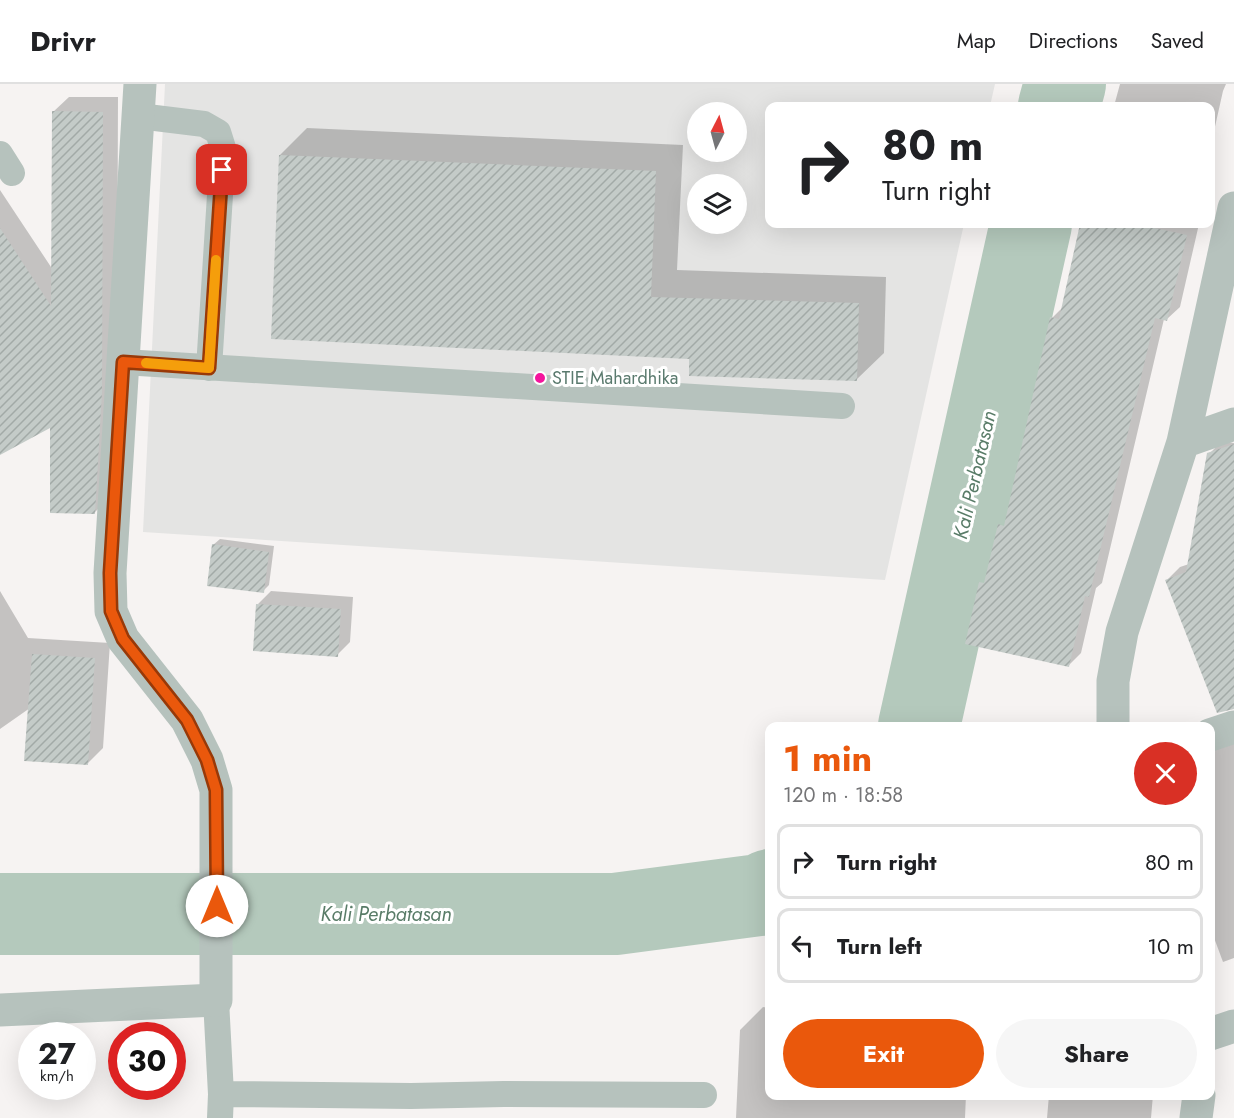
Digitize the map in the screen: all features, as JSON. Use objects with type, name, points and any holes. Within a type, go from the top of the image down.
[{"type":"street","points":[[0,1010],[216,1000],[216,790],[207,760],[187,720],[123,639],[111,611],[110,573],[140,84]]},
{"type":"street","points":[[1113,722],[1113,681],[1122,632],[1183,442],[1234,208]]},
{"type":"street","points":[[1183,442],[1234,424]]},
{"type":"street","points":[[1215,733],[1234,727]]},
{"type":"street","points":[[1215,1032],[1234,1026]]},
{"type":"street","points":[[1196,1118],[1198,1100]]},
{"type":"lane","points":[[139,116],[204,123],[218,132],[224,148],[209,368]]},
{"type":"lane","points":[[123,362],[842,406]]},
{"type":"lane","points":[[216,1000],[220,1106],[298,1107],[704,1095]]},
{"type":"shaded area","name":"STIE Mahardhika","points":[[165,84],[995,84],[991,102],[765,102],[765,228],[963,228],[885,580],[143,532]]},
{"type":"building","points":[[52,111],[103,112],[102,392],[95,514],[50,513],[50,428],[0,455],[0,228],[51,306]]},
{"type":"building","points":[[279,155],[656,171],[651,297],[859,303],[857,381],[689,376],[689,359],[271,339]]},
{"type":"building","points":[[1079,228],[1155,228],[1187,235],[1167,321],[1155,318],[1089,597],[1085,596],[1069,667],[965,644],[979,582],[984,583],[998,524],[1004,526],[1050,317],[1059,319]]},
{"type":"building","points":[[1234,444],[1234,709],[1217,713],[1165,580],[1186,572],[1207,453]]},
{"type":"building","points":[[212,544],[269,552],[264,593],[207,586]]},
{"type":"building","points":[[256,604],[341,609],[338,657],[253,651]]},
{"type":"building","points":[[32,654],[95,658],[88,765],[24,761]]},
{"type":"waterway","name":"Kali Perbatasan","points":[[1060,102],[1065,84]]},
{"type":"waterway","name":"Kali Perbatasan","points":[[920,722],[1030,228]]},
{"type":"waterway","name":"Kali Perbatasan","points":[[0,914],[615,914],[765,892]]},
{"type":"slow traffic","points":[[146,363],[209,368],[216,260]]},
{"type":"place","name":"STIE Mahardhika","points":[[540,378]]},
{"type":"route","points":[[217,906],[216,790],[207,760],[187,720],[123,639],[111,611],[110,573],[123,362],[209,368],[222,170]]}]
